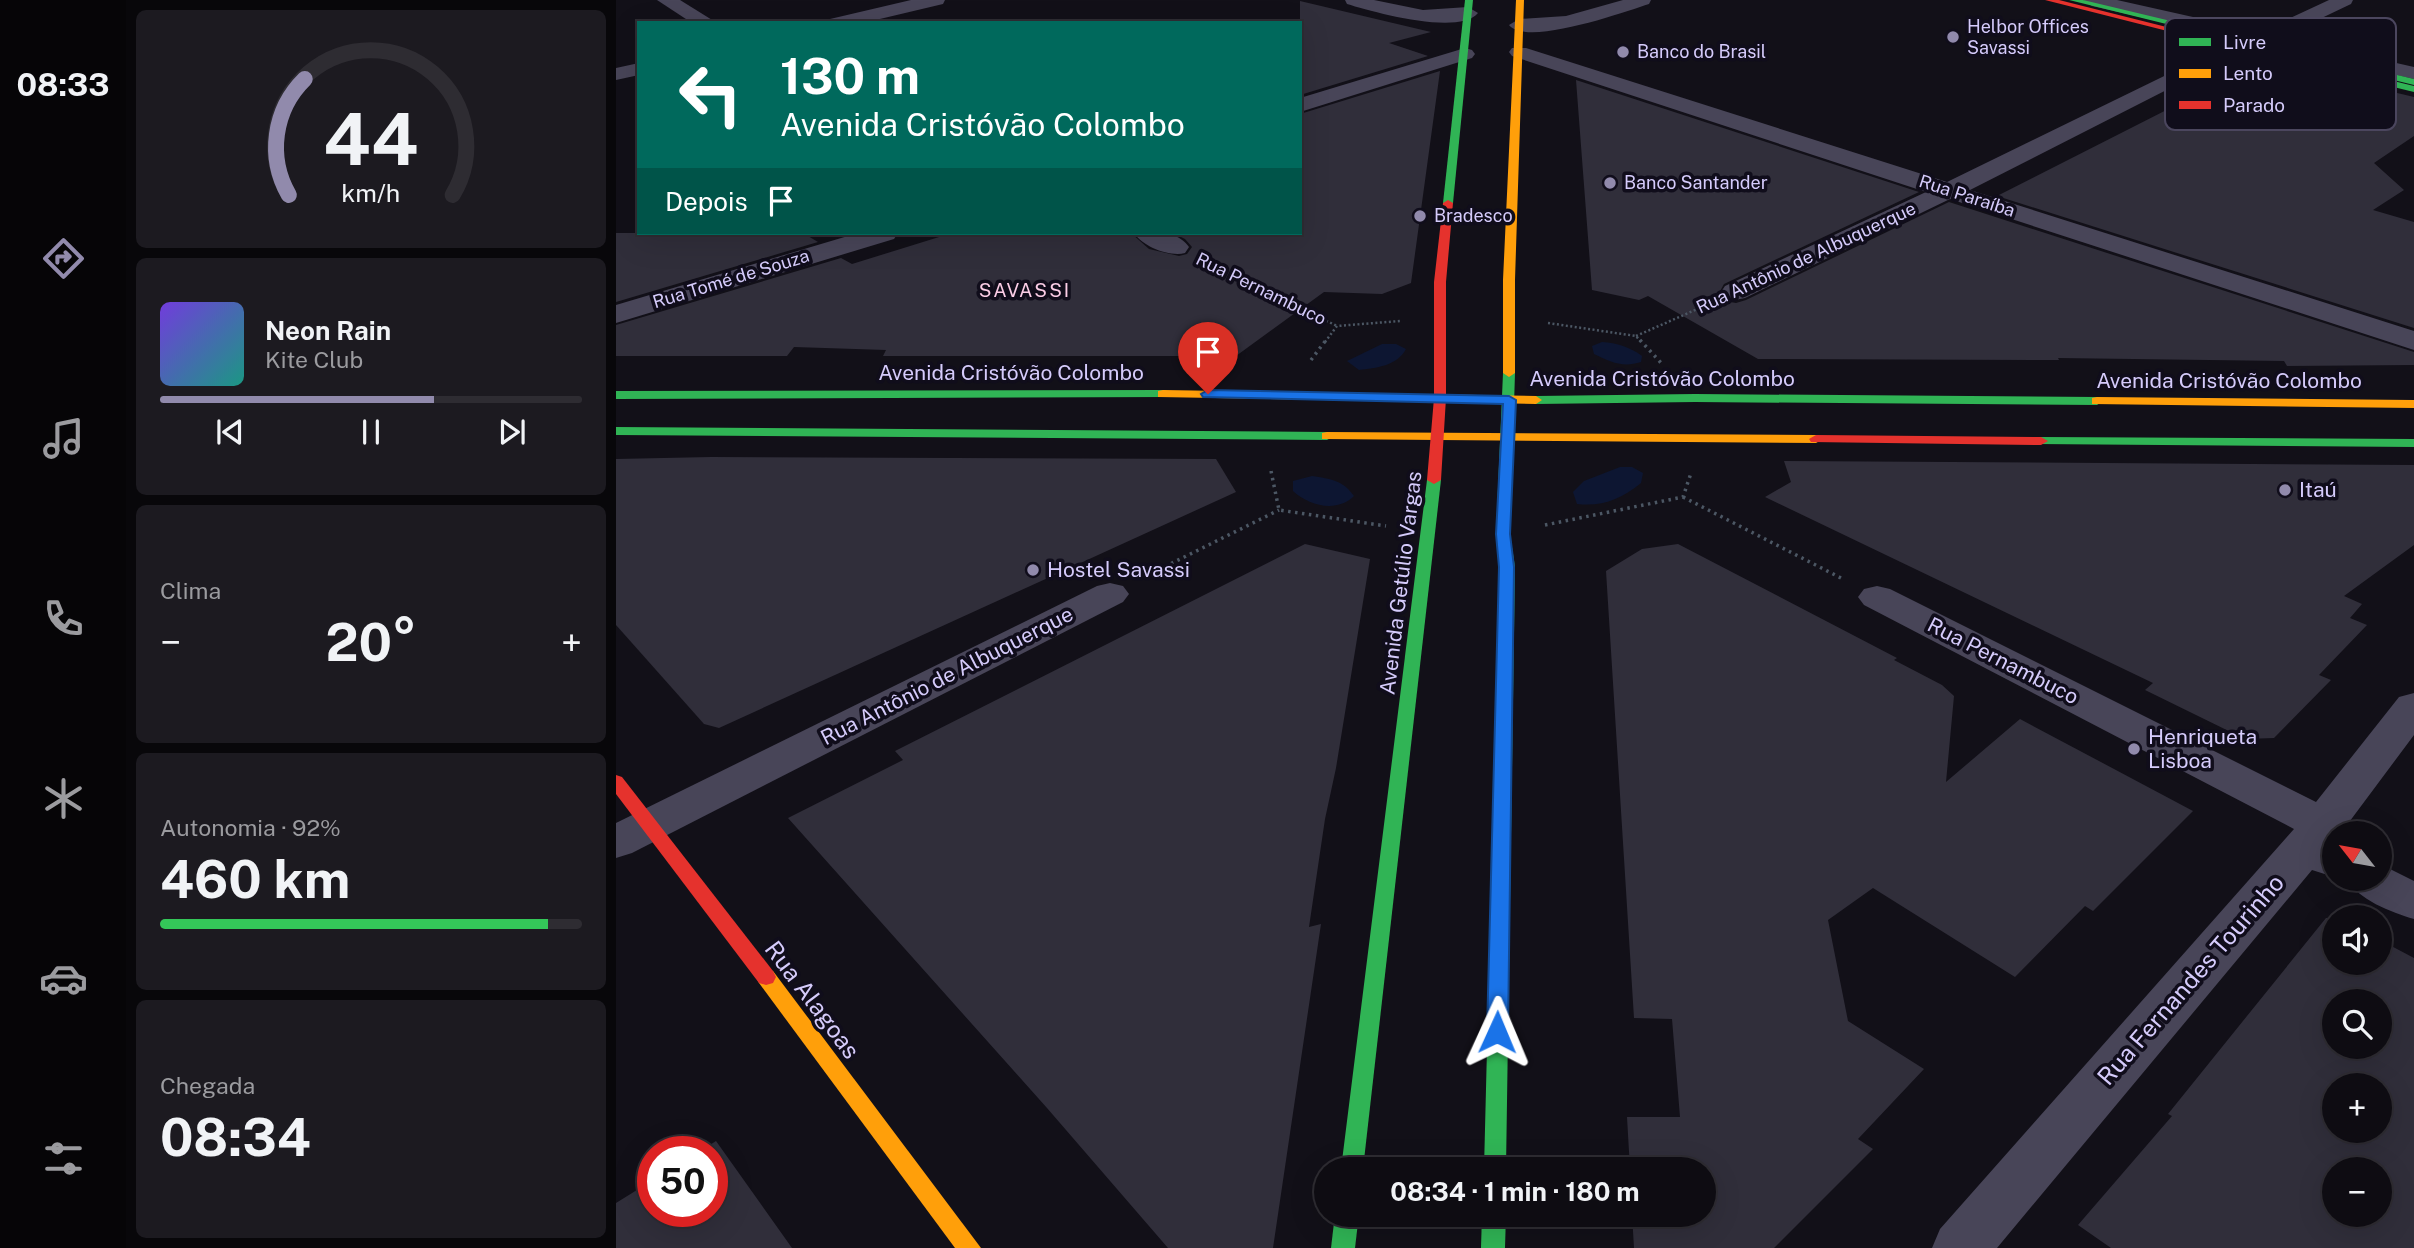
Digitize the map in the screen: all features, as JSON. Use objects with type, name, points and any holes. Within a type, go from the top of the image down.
[{"type":"main road","points":[[1494,1157],[1507,567],[1503,534],[1520,0]]},
{"type":"main road","points":[[2049,0],[2165,28]]},
{"type":"main road","points":[[2073,0],[2165,22]]},
{"type":"main road","name":"Avenida Getúlio Vargas","points":[[1353,1157],[1430,532],[1440,398],[1440,282],[1469,7]]},
{"type":"main road","points":[[2396,78],[2414,82]]},
{"type":"main road","points":[[2396,85],[2414,89]]},
{"type":"main road","name":"Avenida Cristóvão Colombo","points":[[616,395],[1285,395],[1509,400],[1695,398],[2414,404]]},
{"type":"main road","points":[[616,431],[2414,443]]},
{"type":"main road","name":"Rua Alagoas","points":[[616,780],[634,833],[969,1248]]},
{"type":"main road","points":[[1343,1248],[1345,1227]]},
{"type":"main road","points":[[1493,1248],[1494,1227]]},
{"type":"street","points":[[666,0],[703,21]]},
{"type":"street","points":[[846,21],[936,0]]},
{"type":"street","points":[[1354,0],[1410,17],[1445,17],[1469,7]]},
{"type":"street","points":[[1519,25],[1544,27],[1568,23],[1643,0]]},
{"type":"street","points":[[2092,0],[2173,18]]},
{"type":"street","points":[[2306,18],[2344,0]]},
{"type":"street","name":"Rua Paraíba","points":[[1519,52],[2414,341]]},
{"type":"street","points":[[1302,104],[1465,54]]},
{"type":"street","points":[[616,74],[637,69]]},
{"type":"street","points":[[2396,69],[2414,73]]},
{"type":"street","points":[[1398,75],[1437,75],[1462,81]]},
{"type":"street","name":"Rua Antônio de Albuquerque","points":[[1735,292],[1950,190],[2165,82]]},
{"type":"street","name":"Rua Tomé de Souza","points":[[616,314],[878,235]]},
{"type":"street","name":"Rua Pernambuco","points":[[1151,235],[1177,247]]},
{"type":"street","name":"Rua Antônio de Albuquerque","points":[[634,833],[1110,594]]},
{"type":"street","name":"Rua Pernambuco","points":[[1877,597],[2321,844]]},
{"type":"street","name":"Rua Fernandes Tourinho","points":[[1961,1248],[2321,844],[2414,706]]},
{"type":"street","points":[[2392,890],[2414,902]]},
{"type":"path","name":"Rua Pernambuco","points":[[1177,247],[1337,326]]},
{"type":"path","name":"Rua Antônio de Albuquerque","points":[[1636,336],[1735,292]]},
{"type":"path","points":[[1285,395],[1337,326],[1440,317]]},
{"type":"path","points":[[1509,317],[1636,336],[1695,398]]},
{"type":"path","points":[[1273,435],[1271,477],[1279,510]]},
{"type":"path","points":[[1683,497],[1702,439]]},
{"type":"path","points":[[1503,534],[1683,497],[1877,597]]},
{"type":"path","points":[[1110,594],[1279,510],[1430,532]]},
{"type":"water","points":[[1602,342],[1633,350],[1642,356],[1641,362],[1617,363],[1594,354],[1592,346]]},
{"type":"water","points":[[1382,344],[1396,344],[1406,349],[1392,363],[1379,367],[1359,370],[1347,361]]},
{"type":"water","points":[[1620,467],[1632,467],[1643,473],[1641,483],[1611,501],[1577,504],[1573,492],[1584,481]]},
{"type":"water","points":[[1312,476],[1341,483],[1354,496],[1340,504],[1323,506],[1293,491],[1293,481]]},
{"type":"building","points":[[1300,1],[1431,32],[1389,43],[1428,56],[1302,94]]},
{"type":"building","points":[[1440,71],[1411,283],[1382,294],[1324,292],[1236,356],[883,356],[886,350],[794,347],[787,356],[616,356],[616,325],[841,258],[852,264],[946,235],[1133,235],[1149,249],[1179,256],[1187,254],[1192,247],[1177,235],[1302,235],[1302,113]]},
{"type":"building","points":[[1576,80],[1919,192],[1724,284],[1719,293],[1724,301],[1736,303],[1746,300],[1949,202],[2414,352],[2414,365],[2287,366],[2284,361],[2058,358],[2059,360],[1758,359],[1648,296],[1639,300],[1592,290]]},
{"type":"building","points":[[2396,93],[2414,97],[2414,136],[2374,163],[2404,190],[2373,210],[2414,222],[2414,328],[1997,196],[2165,111],[2165,130],[2396,130]]},
{"type":"building","points":[[616,233],[806,235],[818,242],[616,302]]},
{"type":"building","points":[[616,459],[1216,459],[1236,492],[719,728],[704,724],[616,625]]},
{"type":"building","points":[[1784,461],[2414,465],[2414,545],[2344,596],[2362,604],[2350,618],[2367,625],[2319,675],[2331,680],[2274,738],[2245,739],[2145,690],[2153,683],[1765,497],[1791,482]]},
{"type":"building","points":[[1305,544],[1370,559],[1309,927],[1321,924],[1273,1248],[1168,1248],[788,818],[903,760],[895,751]]},
{"type":"building","points":[[1678,544],[1897,658],[1894,660],[1942,685],[1954,696],[1946,782],[2020,719],[2193,811],[2093,911],[2085,906],[2015,977],[1873,888],[1828,920],[1848,1021],[1924,1069],[1858,1139],[1873,1149],[1774,1248],[1634,1248],[1633,1227],[1716,1227],[1716,1157],[1629,1157],[1627,1117],[1680,1117],[1672,1019],[1634,1018],[1606,571],[1642,549]]},
{"type":"building","points":[[2322,923],[2322,975],[2392,975],[2392,946],[2414,958],[2414,1248],[2111,1248],[2078,1225],[2172,1116],[2168,1114]]},
{"type":"building","points":[[728,1158],[792,1248],[616,1248],[616,1203],[637,1190],[637,1227],[728,1227]]},
{"type":"traffic: fast","points":[[1448,203],[1469,0]]},
{"type":"traffic: fast","points":[[2073,0],[2165,22]]},
{"type":"traffic: fast","points":[[2396,78],[2414,82]]},
{"type":"traffic: fast","points":[[2396,85],[2414,89]]},
{"type":"traffic: fast","points":[[1495,1157],[1507,567],[1503,534],[1509,373]]},
{"type":"traffic: fast","points":[[616,395],[1163,394]]},
{"type":"traffic: fast","points":[[1536,400],[1695,398],[2097,401]]},
{"type":"traffic: fast","points":[[616,431],[1327,436]]},
{"type":"traffic: fast","points":[[2041,441],[2414,443]]},
{"type":"traffic: fast","points":[[1353,1157],[1434,480]]},
{"type":"traffic: fast","points":[[1343,1248],[1345,1227]]},
{"type":"traffic: fast","points":[[1493,1248],[1494,1227]]},
{"type":"traffic: slow","points":[[1509,373],[1509,280],[1520,0]]},
{"type":"traffic: slow","points":[[1163,394],[1536,400]]},
{"type":"traffic: slow","points":[[2097,401],[2414,404]]},
{"type":"traffic: slow","points":[[1327,436],[1816,439]]},
{"type":"traffic: slow","points":[[766,977],[969,1248]]},
{"type":"traffic: jam","points":[[2049,0],[2165,28]]},
{"type":"traffic: jam","points":[[1434,480],[1440,398],[1440,282],[1448,203]]},
{"type":"traffic: jam","points":[[1816,439],[2041,441]]},
{"type":"traffic: jam","points":[[616,781],[766,977]]},
{"type":"place","name":"Helbor Offices Savassi","points":[[1953,37]]},
{"type":"place","name":"Banco do Brasil","points":[[1623,52]]},
{"type":"place","name":"Banco Santander","points":[[1610,183]]},
{"type":"place","name":"Bradesco","points":[[1420,216]]},
{"type":"place","name":"Itaú","points":[[2285,490]]},
{"type":"place","name":"Hostel Savassi","points":[[1033,570]]},
{"type":"place","name":"Henriqueta Lisboa","points":[[2134,749]]},
{"type":"district","name":"SAVASSI","points":[[1025,290]]},
{"type":"route","points":[[1208,394],[1509,400],[1503,534],[1507,567],[1497,1032]]}]
